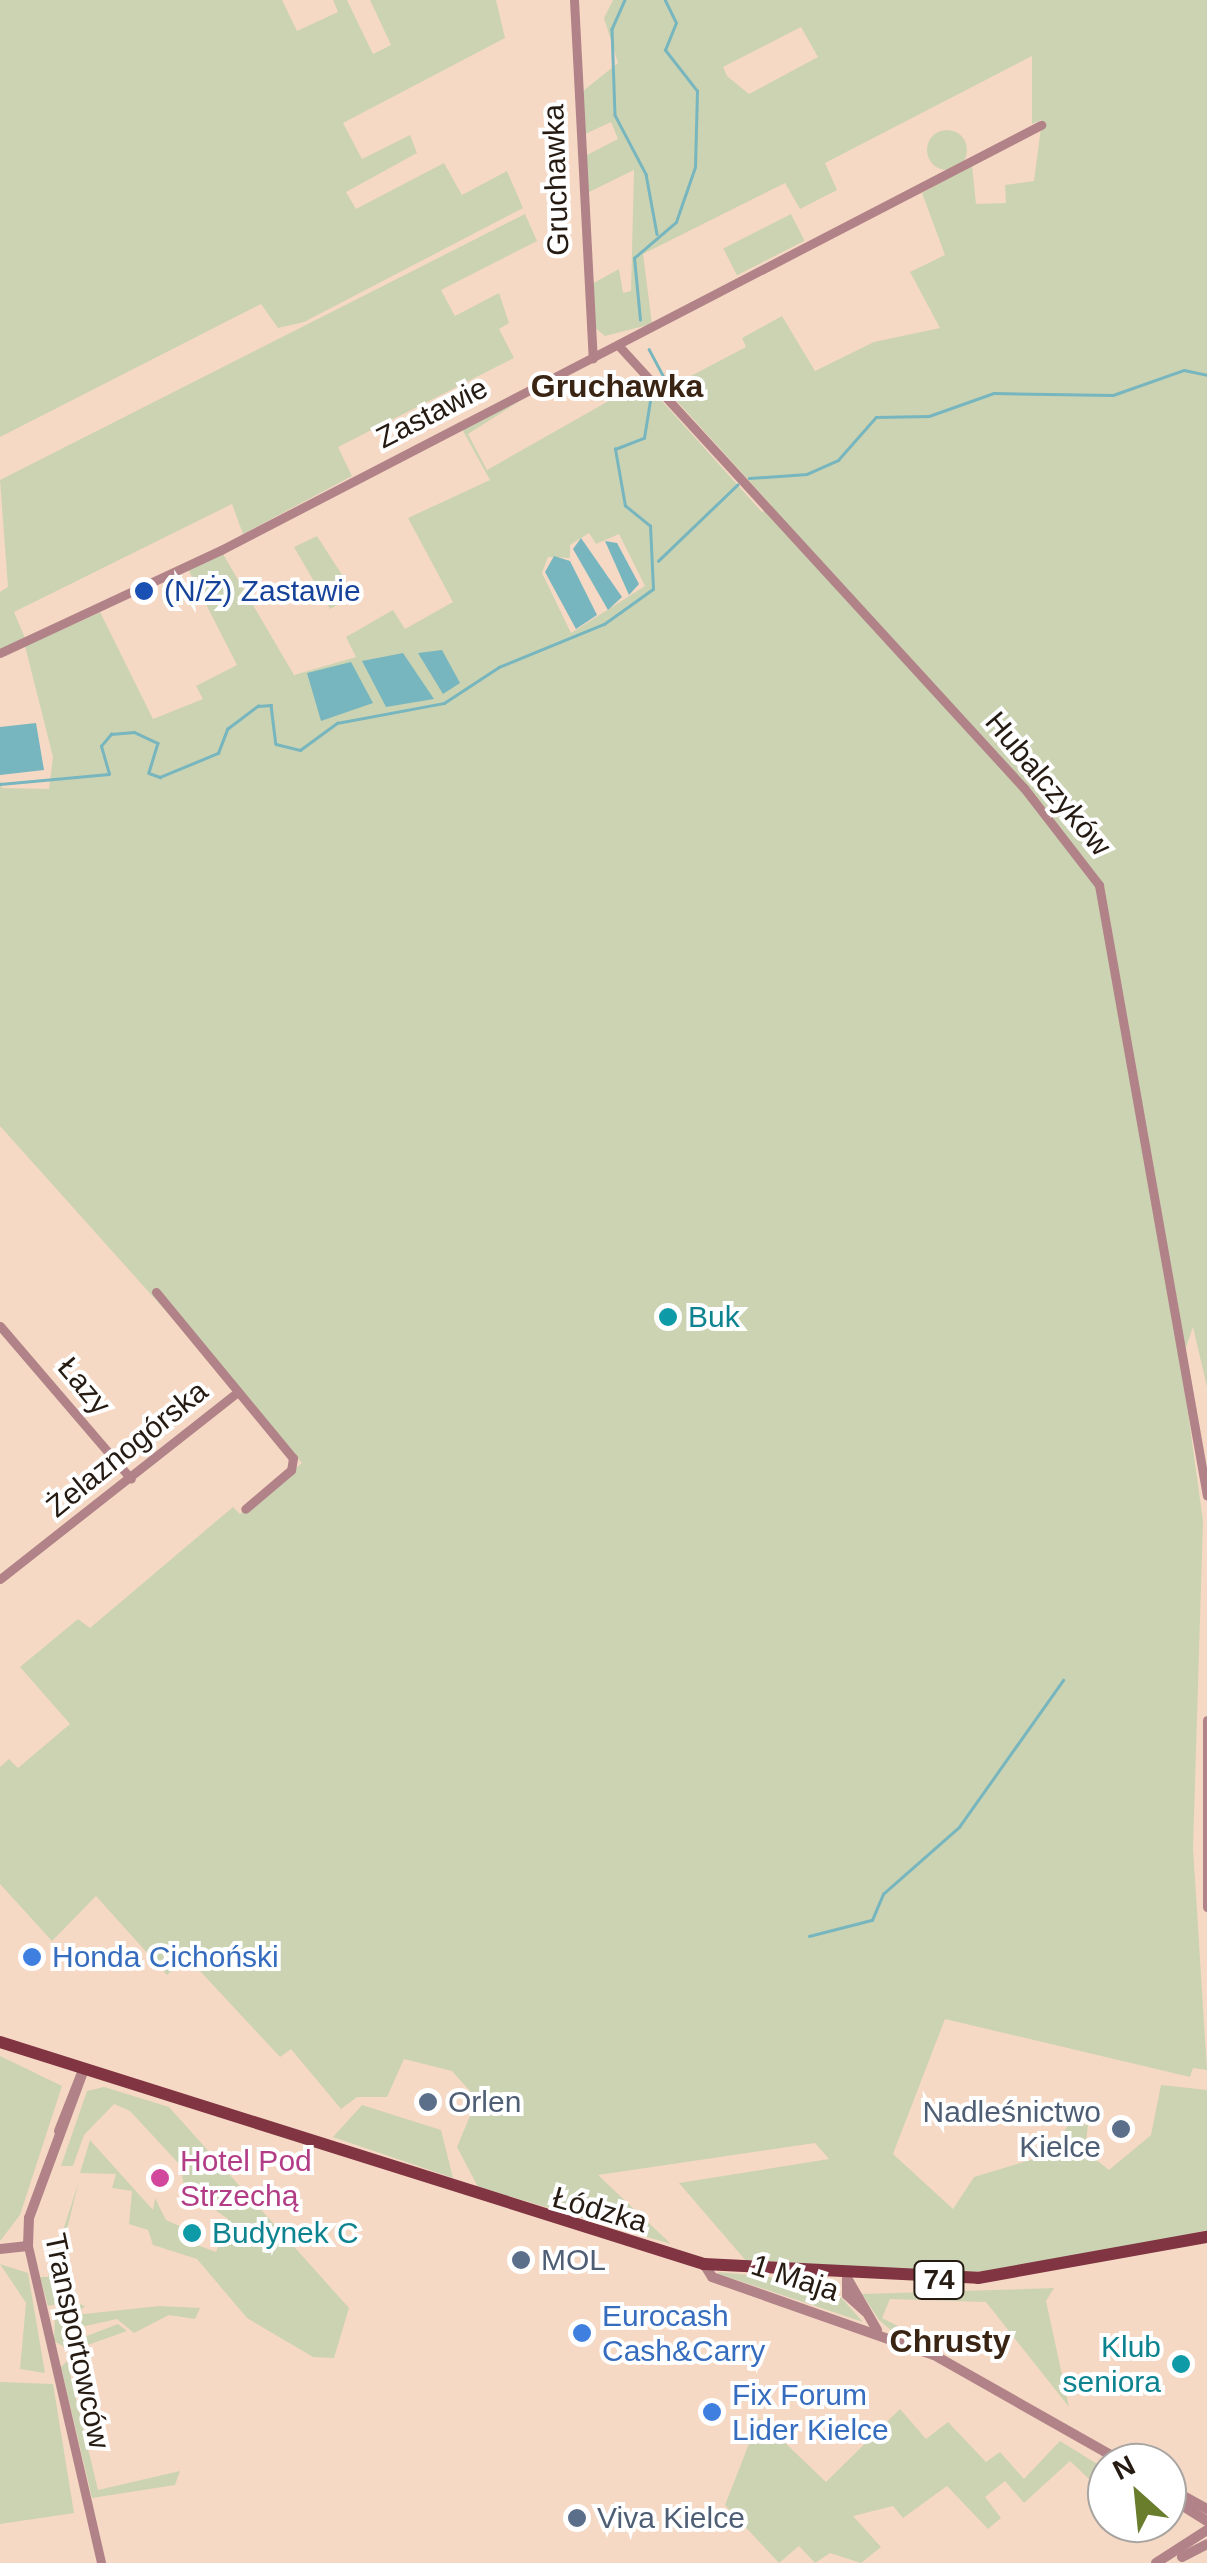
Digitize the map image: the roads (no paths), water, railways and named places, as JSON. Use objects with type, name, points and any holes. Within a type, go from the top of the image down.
[{"type":"main road","name":"Łódzka","points":[[0,2042],[704,2264],[847,2278],[1032,2274],[1207,2237]]},
{"type":"street","name":"Gruchawka","points":[[574,0],[593,358]]},
{"type":"street","name":"Zastawie","points":[[0,653],[593,358],[1042,124]]},
{"type":"street","name":"Hubalczyków","points":[[618,345],[1024,788],[1099,885],[1207,1496]]},
{"type":"street","name":"Żelaznogórska","points":[[156,1292],[236,1394],[293,1458],[291,1470],[245,1508]]},
{"type":"street","name":"Łazy","points":[[0,1326],[131,1479]]},
{"type":"street","name":"Żelaznogórska","points":[[0,1579],[236,1394]]},
{"type":"street","points":[[1207,1720],[1207,1908]]},
{"type":"street","name":"Transportowców","points":[[84,2068],[59,2132],[28,2246],[101,2563]]},
{"type":"street","points":[[0,2249],[28,2246]]},
{"type":"street","name":"1 Maja","points":[[704,2264],[712,2277],[878,2331],[1087,2447]]},
{"type":"street","name":"1 Maja","points":[[847,2278],[847,2295],[866,2312],[878,2331]]},
{"type":"street","points":[[1159,2563],[1207,2525]]},
{"type":"street","points":[[1159,2563],[1207,2544]]},
{"type":"water","points":[[581,538],[622,597],[608,610],[573,549]]},
{"type":"water","points":[[605,541],[617,543],[639,584],[629,595]]},
{"type":"water","points":[[554,556],[570,561],[597,615],[576,629],[545,572]]},
{"type":"water","points":[[442,650],[460,683],[443,694],[418,653]]},
{"type":"water","points":[[403,653],[434,699],[386,707],[362,661]]},
{"type":"water","points":[[351,662],[373,703],[321,721],[307,673]]},
{"type":"water","points":[[36,723],[44,770],[0,775],[0,727]]},
{"type":"waterway","points":[[625,0],[612,29],[615,115],[646,174],[657,234]]},
{"type":"waterway","points":[[640,320],[634,258],[676,222],[695,167],[697,91],[665,50],[676,23],[665,0]]},
{"type":"waterway","points":[[649,349],[667,383]]},
{"type":"waterway","points":[[749,478],[807,474],[838,460],[876,417],[929,416],[994,393],[1113,395],[1184,370],[1207,375]]},
{"type":"waterway","points":[[0,784],[109,774],[101,746],[111,734],[134,732],[158,743],[149,773],[160,777],[218,753],[227,729],[258,706],[271,705],[276,744],[300,750],[337,723],[444,703],[499,667],[604,624],[653,589],[650,526],[625,506],[615,449],[644,438],[651,395]]},
{"type":"waterway","points":[[658,561],[737,485]]},
{"type":"waterway","points":[[809,1936],[872,1920],[883,1894],[959,1827],[1063,1680]]},
{"type":"place","name":"(N/Ż) Zastawie","points":[[144,591]]},
{"type":"place","name":"Buk","points":[[668,1317]]},
{"type":"place","name":"Honda Cichoński","points":[[32,1957]]},
{"type":"place","name":"Orlen","points":[[428,2102]]},
{"type":"place","name":"Nadleśnictwo Kielce","points":[[1121,2129]]},
{"type":"place","name":"Hotel Pod Strzechą","points":[[160,2178]]},
{"type":"place","name":"Budynek C","points":[[192,2233]]},
{"type":"place","name":"MOL","points":[[521,2260]]},
{"type":"place","name":"Eurocash Cash&Carry","points":[[582,2333]]},
{"type":"place","name":"Klub seniora","points":[[1181,2364]]},
{"type":"place","name":"Fix Forum Lider Kielce","points":[[712,2412]]},
{"type":"place","name":"Viva Kielce","points":[[577,2518]]},
{"type":"district","name":"Gruchawka","points":[[617,386]]},
{"type":"district","name":"Chrusty","points":[[950,2341]]}]
